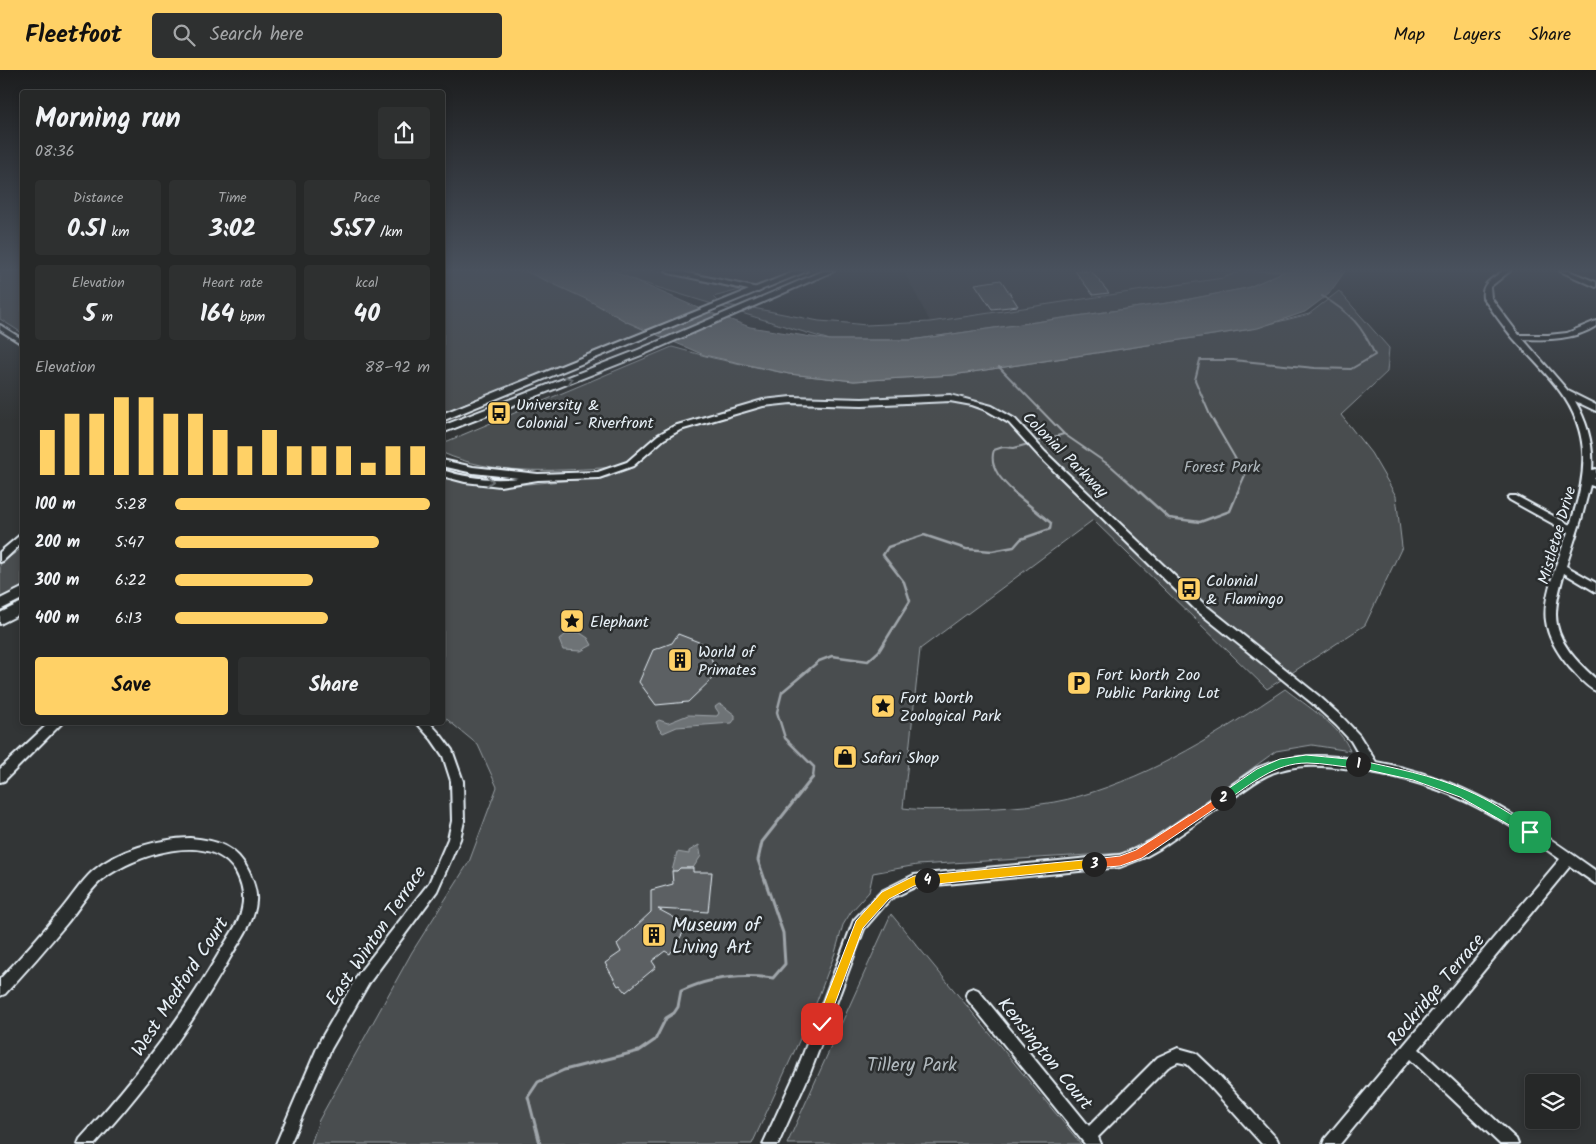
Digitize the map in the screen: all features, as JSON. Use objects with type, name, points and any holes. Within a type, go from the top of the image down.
[{"type":"main road","points":[[445,417],[684,321]]},
{"type":"main road","points":[[445,429],[714,321]]},
{"type":"main road","points":[[445,412],[473,406]]},
{"type":"main road","points":[[0,605],[20,594]]},
{"type":"main road","points":[[0,619],[20,609]]},
{"type":"street","name":"Mistletoe Drive","points":[[1504,321],[1516,337],[1567,393],[1582,424],[1588,449],[1592,482],[1572,530],[1561,567],[1551,607],[1551,622],[1564,653],[1580,672],[1596,686]]},
{"type":"street","points":[[1516,337],[1563,338],[1586,331],[1596,324]]},
{"type":"street","points":[[0,327],[20,341]]},
{"type":"street","points":[[1567,393],[1596,408]]},
{"type":"street","name":"Colonial Parkway","points":[[445,464],[473,470],[538,477],[579,477],[609,473],[630,464],[661,437],[677,428],[762,403],[792,400],[862,402],[962,400],[988,408],[1006,418],[1200,607],[1316,700],[1340,722],[1355,738],[1372,766]]},
{"type":"street","points":[[1592,482],[1596,472]]},
{"type":"street","name":"Colonial Parkway","points":[[445,474],[454,478],[488,482],[520,481],[538,477]]},
{"type":"street","points":[[1513,498],[1572,530]]},
{"type":"street","points":[[0,558],[20,540]]},
{"type":"street","points":[[1561,567],[1596,588]]},
{"type":"street","points":[[0,777],[55,725]]},
{"type":"street","name":"East Winton Terrace","points":[[283,1144],[326,1044],[364,978],[433,887],[454,839],[458,821],[456,781],[448,754],[436,737],[424,725]]},
{"type":"street","points":[[770,1144],[803,1073],[859,925],[886,895],[914,881],[1120,861],[1139,854],[1155,845],[1261,772],[1280,764],[1306,759],[1372,766],[1428,781],[1463,793],[1509,819],[1596,878]]},
{"type":"street","name":"West Medford Court","points":[[0,989],[39,947],[98,876],[108,869],[142,852],[172,845],[210,846],[223,850],[236,860],[246,882],[250,900],[246,917],[220,965],[184,1021],[136,1085],[85,1144]]},
{"type":"street","name":"Rockridge Terrace","points":[[1330,1144],[1568,859]]},
{"type":"street","name":"Kensington Court","points":[[973,995],[1091,1140]]},
{"type":"street","points":[[1410,1049],[1511,1144]]},
{"type":"street","points":[[1091,1140],[1163,1062],[1175,1055],[1191,1058],[1272,1144]]},
{"type":"green space","points":[[3,321],[20,321],[20,332]]},
{"type":"green space","points":[[445,321],[626,321],[649,332],[445,411]]},
{"type":"green space","points":[[768,321],[821,321],[866,325],[936,321],[1042,321],[911,340],[830,340]]},
{"type":"green space","name":"Forest Park","points":[[1281,321],[1365,321],[1389,348],[1387,372],[1341,415],[1371,453],[1396,496],[1402,547],[1365,625],[1267,689],[1093,520],[920,649],[903,808],[937,810],[984,809],[1040,804],[1080,796],[1135,776],[1187,751],[1285,689],[1331,725],[1346,742],[1350,751],[1312,745],[1276,751],[1163,833],[1123,853],[917,865],[873,873],[869,892],[851,912],[843,925],[835,953],[815,1006],[752,1144],[311,1144],[319,1120],[412,952],[469,862],[497,787],[478,745],[445,718],[445,478],[475,484],[516,485],[608,477],[633,465],[562,470],[501,468],[481,465],[445,454],[445,442],[672,347],[789,374],[854,381],[953,375],[1246,330]]},
{"type":"green space","points":[[20,549],[20,589],[0,600],[0,564]]},
{"type":"green space","name":"Tillery Park","points":[[891,914],[1081,1144],[787,1144]]},
{"type":"shaded area","points":[[625,321],[734,321],[750,327],[830,340],[911,340],[1042,321],[1278,321],[1258,328],[953,375],[854,381],[789,374],[704,355]]},
{"type":"shaded area","points":[[579,632],[588,638],[592,645],[581,651],[563,650],[559,640],[566,634]]},
{"type":"shaded area","points":[[719,704],[735,715],[732,723],[677,727],[663,733],[656,722],[659,720],[668,723],[688,715],[717,716],[719,713],[715,707]]},
{"type":"shaded area","points":[[699,845],[701,856],[693,868],[680,868],[677,871],[672,871],[677,852],[689,854],[689,851]]},
{"type":"building","name":"World of Primates","points":[[678,634],[709,646],[715,676],[688,702],[656,705],[639,682],[653,650],[672,643]]},
{"type":"building","name":"Museum of Living Art","points":[[680,868],[693,868],[693,872],[712,872],[708,912],[658,909],[688,925],[670,954],[665,951],[652,961],[656,967],[626,992],[620,985],[618,986],[605,963],[621,952],[617,944],[651,912],[651,890],[673,884],[672,871],[677,871]]},
{"type":"waterway","points":[[1237,493],[1245,475],[1210,415],[1195,380],[1200,360],[1233,360],[1315,368],[1351,369],[1375,355],[1354,321]]},
{"type":"waterway","points":[[999,367],[1064,434]]},
{"type":"waterway","points":[[1015,493],[995,468],[993,462],[994,450],[1003,447],[1014,448],[1064,434]]},
{"type":"waterway","points":[[1064,434],[1112,467],[1141,493]]},
{"type":"waterway","points":[[813,778],[814,767],[785,738],[777,712],[782,692],[819,661],[832,656],[868,661],[879,651],[910,601],[904,582],[883,555],[888,547],[924,535],[966,549],[992,551],[1014,547],[1021,539],[1050,529],[1051,523],[1013,492]]},
{"type":"waterway","points":[[1140,492],[1169,518],[1200,522],[1230,511],[1238,492]]},
{"type":"waterway","points":[[540,1144],[528,1097],[538,1082],[564,1070],[639,1051],[655,1040],[666,1018],[674,1013],[678,1007],[681,991],[692,986],[726,978],[749,976],[773,978],[785,964],[783,933],[758,860],[762,842],[813,777]]},
{"type":"place","name":"University & Colonial - Riverfront","points":[[499,413]]},
{"type":"place","name":"Colonial & Flamingo","points":[[1189,589]]},
{"type":"place","name":"Elephant","points":[[572,621]]},
{"type":"place","name":"World of Primates","points":[[680,660]]},
{"type":"place","name":"Fort Worth Zoo Public Parking Lot","points":[[1079,683]]},
{"type":"place","name":"Fort Worth Zoological Park","points":[[883,706]]},
{"type":"place","name":"Safari Shop","points":[[845,757]]},
{"type":"place","name":"Museum of Living Art","points":[[654,935]]},
{"type":"route","points":[[822,1024],[859,925],[886,895],[914,881],[1120,861],[1139,854],[1155,845],[1261,772],[1280,764],[1306,759],[1326,760],[1372,766],[1413,776],[1463,793],[1530,832]]}]
